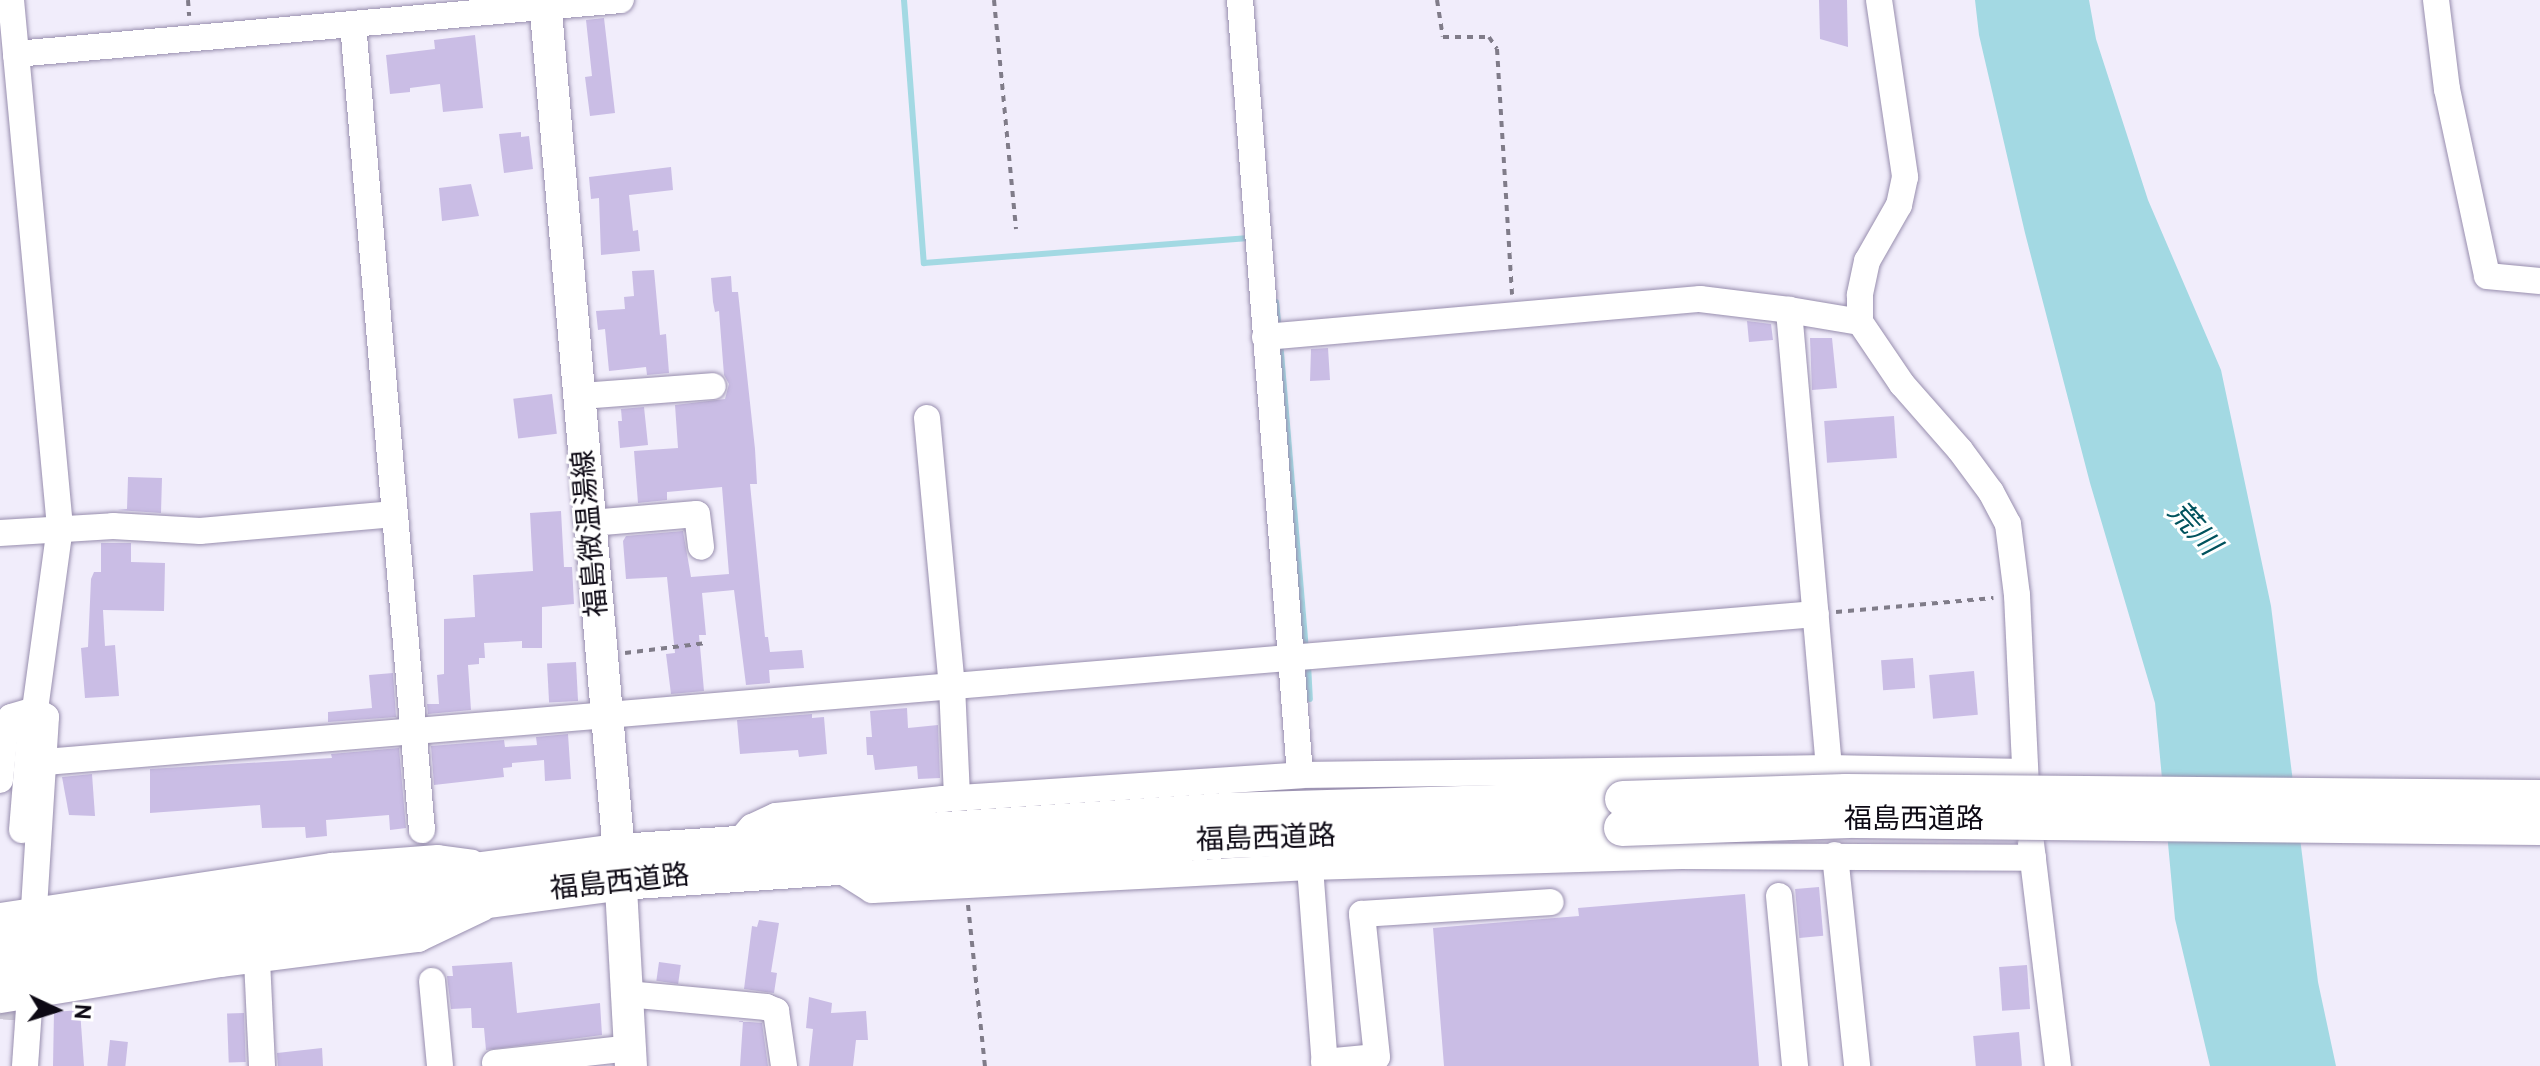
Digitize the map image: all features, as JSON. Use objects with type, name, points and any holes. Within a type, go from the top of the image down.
[{"type":"highway","name":"福島西道路","points":[[620,867],[834,866],[1623,814],[1846,792],[2540,798]]},
{"type":"highway","name":"福島西道路","points":[[0,973],[501,883],[620,867],[737,844],[1227,811],[2540,827]]},
{"type":"highway","name":"福島西道路","points":[[0,942],[168,912],[501,883]]},
{"type":"main road","name":"福島微温湯線","points":[[546,3],[608,714],[631,1057]]},
{"type":"street","points":[[11,0],[60,527],[35,710],[29,729],[26,902]]},
{"type":"street","points":[[16,54],[353,24],[546,3],[621,0]]},
{"type":"street","points":[[1240,0],[1300,775]]},
{"type":"street","points":[[1879,0],[1905,177],[1899,205],[1867,261],[1860,295],[1860,322],[1902,384],[1960,450],[1991,492],[2008,524],[2017,595],[2025,772],[2058,1066]]},
{"type":"street","points":[[2436,0],[2447,89],[2487,276],[2540,281]]},
{"type":"street","points":[[353,24],[422,830]]},
{"type":"street","points":[[1265,337],[1700,299],[1860,322]]},
{"type":"street","points":[[1789,310],[1829,768]]},
{"type":"street","points":[[581,396],[713,386]]},
{"type":"street","points":[[927,418],[952,686],[957,798]]},
{"type":"street","points":[[0,533],[60,527],[200,531],[394,514]]},
{"type":"street","points":[[591,523],[697,514],[701,547]]},
{"type":"street","points":[[45,762],[1816,614]]},
{"type":"street","points":[[0,780],[5,731],[11,717],[35,710],[46,717],[45,762],[26,902]]},
{"type":"street","points":[[737,844],[752,827],[776,816],[957,798],[1300,775],[1829,768],[2025,772]]},
{"type":"street","points":[[834,866],[872,890],[1310,867],[1835,855],[2033,858]]},
{"type":"street","points":[[1835,855],[1857,1066]]},
{"type":"street","points":[[0,916],[26,902],[332,866],[438,858],[501,883]]},
{"type":"street","points":[[1310,867],[1325,1064],[1377,1057],[1362,914],[1551,902]]},
{"type":"street","points":[[7,1066],[5,1010],[30,995],[418,939],[501,883]]},
{"type":"street","points":[[1779,896],[1795,1066]]},
{"type":"street","points":[[257,960],[262,1066]]},
{"type":"street","points":[[432,981],[440,1066]]},
{"type":"street","points":[[627,994],[766,1007],[776,1011],[784,1066]]},
{"type":"street","points":[[25,1066],[30,995]]},
{"type":"street","points":[[495,1063],[631,1057]]},
{"type":"path","points":[[994,0],[1016,229]]},
{"type":"path","points":[[1437,0],[1443,37],[1489,37],[1497,49],[1514,314]]},
{"type":"path","points":[[1816,614],[1993,598]]},
{"type":"path","points":[[603,656],[706,643]]},
{"type":"path","points":[[966,883],[985,1066]]},
{"type":"water","name":"荒川","points":[[1975,0],[2089,0],[2096,39],[2148,200],[2221,370],[2271,606],[2318,982],[2336,1066],[2210,1066],[2175,919],[2155,703],[2090,483],[2025,233],[1979,35]]},
{"type":"building","points":[[1819,0],[1847,0],[1848,47],[1820,39]]},
{"type":"building","points":[[604,18],[615,113],[590,116],[585,77],[592,76],[586,20]]},
{"type":"building","points":[[475,35],[483,108],[443,112],[440,84],[390,94],[386,55],[435,49],[434,40]]},
{"type":"building","points":[[521,132],[521,137],[529,136],[533,169],[504,173],[499,134]]},
{"type":"building","points":[[671,167],[673,190],[629,195],[633,231],[638,230],[640,251],[601,255],[599,198],[591,199],[589,177]]},
{"type":"building","points":[[471,184],[479,216],[442,221],[439,188]]},
{"type":"building","points":[[654,270],[660,335],[666,334],[669,373],[647,375],[646,367],[609,371],[605,329],[598,330],[596,311],[625,309],[624,297],[634,296],[632,271]]},
{"type":"building","points":[[731,276],[732,292],[738,292],[755,449],[757,484],[750,484],[765,637],[768,637],[770,652],[802,650],[804,668],[769,670],[770,683],[746,685],[734,590],[702,593],[706,635],[699,635],[704,691],[671,694],[666,654],[675,653],[667,577],[626,579],[623,541],[626,536],[683,531],[691,577],[729,574],[722,487],[667,492],[667,500],[638,503],[634,451],[678,448],[675,405],[725,399],[729,384],[724,375],[719,311],[715,312],[711,278]]},
{"type":"building","points":[[1747,321],[1771,324],[1773,340],[1749,342]]},
{"type":"building","points":[[1810,338],[1832,338],[1837,388],[1812,390]]},
{"type":"building","points":[[1328,348],[1330,380],[1310,381],[1311,349]]},
{"type":"building","points":[[552,394],[557,434],[518,438],[513,399]]},
{"type":"building","points":[[644,407],[648,445],[620,448],[618,421],[622,421],[621,409]]},
{"type":"building","points":[[1894,416],[1897,458],[1827,463],[1824,421]]},
{"type":"building","points":[[128,477],[162,478],[161,513],[117,510],[127,509]]},
{"type":"building","points":[[561,511],[564,567],[572,567],[574,604],[542,607],[542,648],[522,648],[522,641],[484,643],[485,658],[479,658],[479,664],[468,665],[471,710],[428,714],[427,704],[439,704],[437,675],[444,674],[444,619],[475,617],[473,575],[533,571],[530,513]]},
{"type":"building","points":[[101,543],[131,543],[131,562],[165,563],[164,611],[103,610],[105,646],[115,645],[119,696],[85,698],[81,648],[88,647],[91,579],[94,572],[101,572]]},
{"type":"building","points":[[1913,658],[1915,688],[1883,690],[1881,660]]},
{"type":"building","points":[[576,662],[578,701],[549,702],[547,664]]},
{"type":"building","points":[[1974,671],[1978,715],[1933,719],[1929,675]]},
{"type":"building","points":[[393,673],[396,717],[328,722],[328,712],[372,708],[369,675]]},
{"type":"building","points":[[907,708],[908,728],[938,725],[940,778],[918,779],[917,766],[875,770],[873,755],[867,755],[866,737],[872,737],[870,711]]},
{"type":"building","points":[[812,714],[812,718],[824,717],[827,754],[799,757],[798,750],[740,754],[737,720]]},
{"type":"building","points":[[568,734],[571,779],[545,781],[544,760],[512,763],[512,767],[503,768],[504,777],[434,785],[431,746],[504,740],[505,747],[537,745],[536,737]]},
{"type":"building","points":[[399,748],[406,828],[390,830],[389,815],[326,820],[327,836],[306,838],[305,827],[262,828],[260,805],[150,813],[150,769],[332,758],[331,754]]},
{"type":"building","points":[[92,774],[95,816],[69,815],[62,777]]},
{"type":"building","points":[[1819,887],[1823,936],[1799,938],[1795,889]]},
{"type":"building","points":[[1745,894],[1759,1066],[1444,1066],[1433,928],[1579,916],[1578,908]]},
{"type":"building","points":[[759,920],[779,923],[771,972],[777,973],[774,993],[744,989],[752,926],[757,927]]},
{"type":"building","points":[[512,962],[517,1013],[600,1003],[602,1035],[486,1050],[484,1028],[472,1028],[471,1008],[451,1009],[447,976],[453,976],[452,966]]},
{"type":"building","points":[[659,962],[681,965],[678,984],[656,981]]},
{"type":"building","points":[[2027,965],[2030,1009],[2002,1011],[1999,967]]},
{"type":"building","points":[[809,997],[832,1003],[831,1013],[866,1011],[868,1040],[856,1040],[853,1066],[809,1066],[813,1029],[806,1028]]},
{"type":"building","points":[[80,1010],[84,1066],[53,1066],[54,1012]]},
{"type":"building","points":[[244,1013],[246,1062],[229,1063],[227,1014]]},
{"type":"building","points":[[743,1021],[762,1023],[768,1066],[740,1066]]},
{"type":"building","points":[[2019,1032],[2022,1066],[1976,1066],[1973,1036]]},
{"type":"building","points":[[110,1040],[128,1042],[125,1066],[107,1066]]},
{"type":"building","points":[[322,1048],[323,1066],[278,1066],[277,1053]]},
{"type":"waterway","points":[[904,0],[924,263],[1252,238]]},
{"type":"waterway","points":[[1276,302],[1279,330]]},
{"type":"waterway","points":[[1280,341],[1306,649]]},
{"type":"waterway","points":[[1308,664],[1310,699]]},
{"type":"tunnel","points":[[10,1020],[13,976]]}]
